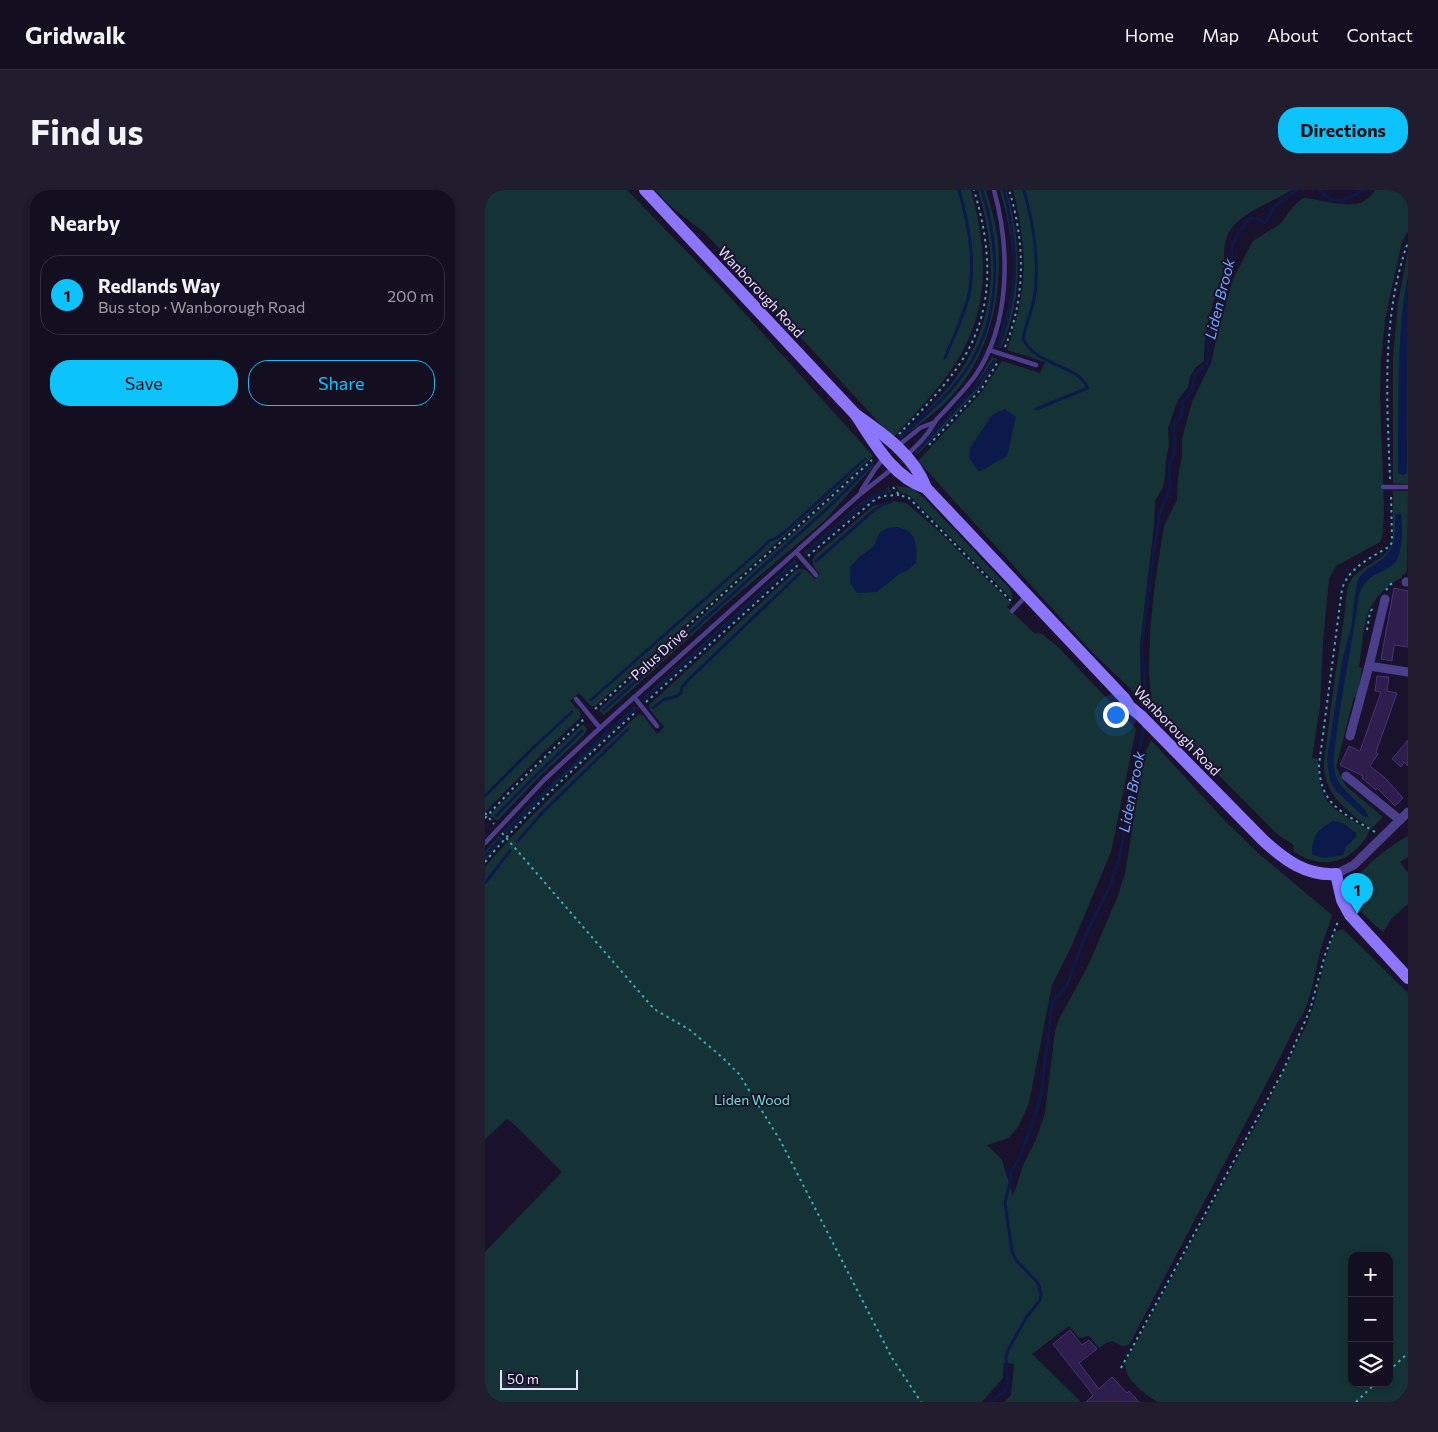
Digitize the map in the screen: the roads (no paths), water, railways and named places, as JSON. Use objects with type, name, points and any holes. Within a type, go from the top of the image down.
[{"type":"street","name":"Wanborough Road","points":[[645,190],[855,415],[897,442],[905,456],[918,471],[926,488],[1135,712],[1154,729],[1235,813],[1276,852],[1301,869],[1326,875],[1336,874]]},
{"type":"street","name":"Wanborough Road","points":[[855,415],[880,458],[909,480],[926,488]]},
{"type":"street","name":"Palus Drive","points":[[880,458],[897,442]]},
{"type":"street","name":"Palus Drive","points":[[894,467],[905,456]]},
{"type":"street","points":[[1350,736],[1385,599]]},
{"type":"street","points":[[1369,666],[1408,672]]},
{"type":"street","points":[[1346,776],[1400,820]]},
{"type":"street","points":[[1408,812],[1354,865],[1336,874],[1342,900],[1350,916],[1408,978]]},
{"type":"lane","name":"Palus Drive","points":[[905,456],[926,435],[975,375],[989,350],[995,332],[1005,281],[1003,231],[994,190]]},
{"type":"lane","points":[[989,350],[1037,365]]},
{"type":"lane","name":"Palus Drive","points":[[897,442],[920,428],[935,422]]},
{"type":"lane","name":"Palus Drive","points":[[859,494],[880,458]]},
{"type":"lane","name":"Palus Drive","points":[[485,843],[544,780],[600,728],[859,494],[894,467]]},
{"type":"lane","points":[[1383,487],[1408,487]]},
{"type":"lane","points":[[796,552],[816,575]]},
{"type":"lane","points":[[1012,611],[1027,595]]},
{"type":"lane","points":[[634,697],[657,726]]},
{"type":"lane","points":[[576,699],[600,728]]},
{"type":"water","points":[[1408,275],[1407,473],[1403,475],[1398,473],[1399,356],[1403,305]]},
{"type":"water","points":[[1005,409],[1016,417],[1007,456],[979,472],[969,458],[970,448],[992,415]]},
{"type":"water","points":[[1401,514],[1402,532],[1401,548],[1397,560],[1388,568],[1370,578],[1359,594],[1334,753],[1336,776],[1343,787],[1366,811],[1369,817],[1364,817],[1336,791],[1330,780],[1327,758],[1343,657],[1351,628],[1357,582],[1364,572],[1389,552],[1394,539],[1395,515]]},
{"type":"water","points":[[897,527],[904,529],[913,536],[916,545],[916,563],[877,592],[857,593],[850,583],[850,567],[859,557],[873,547],[880,532],[887,528]]},
{"type":"water","points":[[1333,821],[1343,823],[1356,833],[1356,837],[1346,847],[1343,855],[1325,858],[1312,855],[1314,838],[1323,827]]},
{"type":"waterway","points":[[945,358],[966,306],[970,289],[972,264],[970,239],[959,190]]},
{"type":"waterway","points":[[902,436],[938,403],[961,377],[979,347],[987,325],[995,280],[992,234],[982,190]]},
{"type":"waterway","points":[[999,346],[1011,305],[1015,268],[1012,231],[1004,190]]},
{"type":"waterway","points":[[1024,190],[1036,255],[1036,281],[1034,300],[1023,338],[1033,352],[1074,373],[1081,378],[1088,388],[1036,409]]},
{"type":"waterway","name":"Liden Brook","points":[[1145,714],[1142,645],[1159,515],[1170,487],[1169,464],[1174,455],[1174,426],[1182,414],[1184,400],[1192,392],[1195,374],[1208,363],[1208,341],[1230,272],[1232,245],[1250,218],[1256,218],[1265,223],[1275,206],[1297,190]]},
{"type":"waterway","name":"Liden Brook","points":[[1319,190],[1335,200],[1346,199],[1363,190]]},
{"type":"waterway","points":[[918,450],[977,386],[994,361]]},
{"type":"waterway","points":[[591,700],[769,541],[788,529],[865,459]]},
{"type":"waterway","points":[[604,710],[830,506],[872,464]]},
{"type":"waterway","points":[[808,552],[866,501],[887,490]]},
{"type":"waterway","points":[[816,561],[874,510],[891,502]]},
{"type":"waterway","points":[[645,699],[795,563]]},
{"type":"waterway","points":[[653,708],[663,700],[681,693],[682,687],[687,681],[800,573]]},
{"type":"waterway","points":[[507,831],[558,778],[633,709]]},
{"type":"waterway","points":[[485,796],[572,712]]},
{"type":"waterway","name":"Liden Brook","points":[[990,1402],[1004,1392],[1008,1384],[1006,1357],[1008,1350],[1026,1318],[1040,1300],[1041,1294],[1038,1283],[1016,1260],[1012,1251],[1005,1203],[1011,1172],[1020,1157],[1042,1090],[1052,1003],[1067,985],[1086,934],[1109,888],[1119,860],[1144,725]]},
{"type":"waterway","points":[[517,842],[542,813],[628,729]]},
{"type":"waterway","points":[[496,816],[582,731]]},
{"type":"waterway","points":[[485,856],[499,840]]},
{"type":"waterway","points":[[485,883],[510,851]]},
{"type":"place","name":"Redlands Way","points":[[1357,914]]},
{"type":"park label","name":"Liden Wood","points":[[752,1100]]}]
